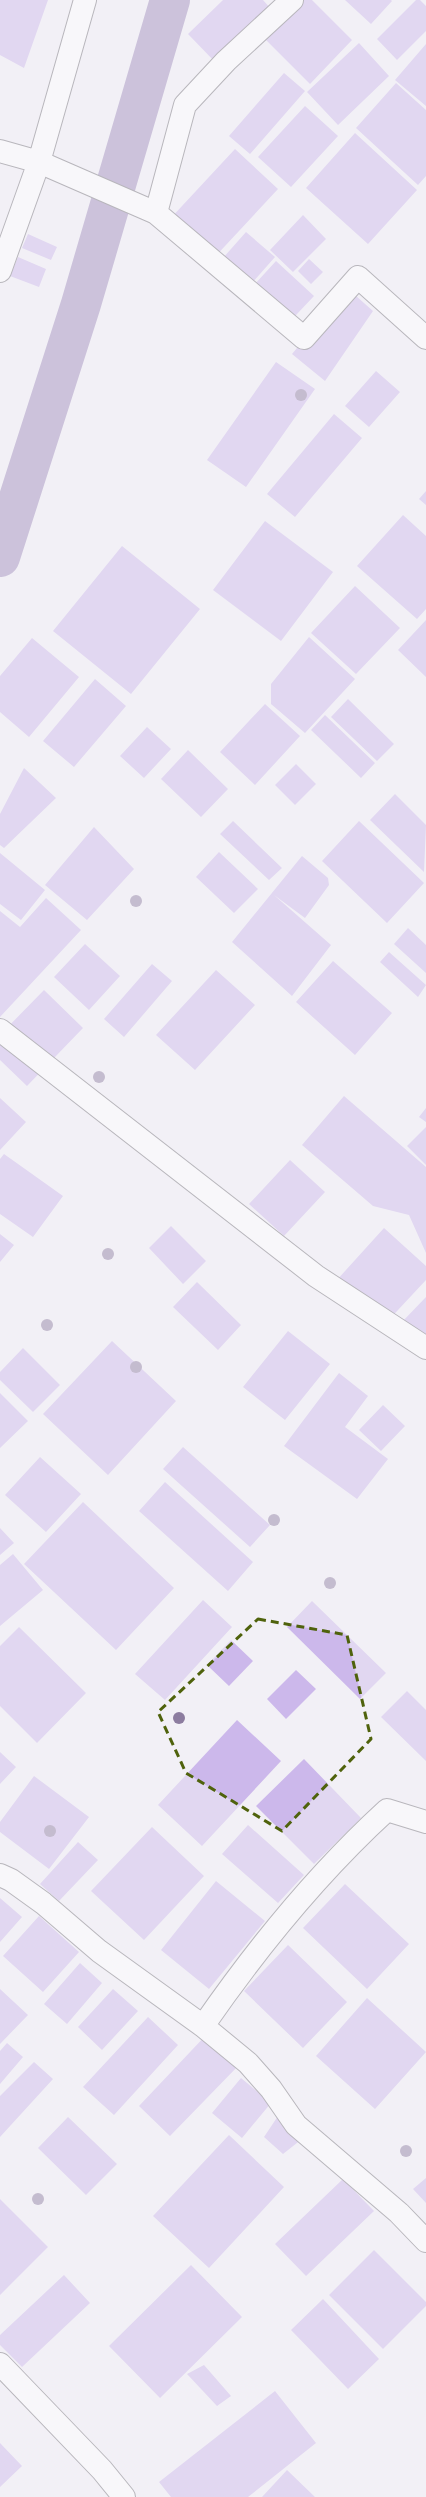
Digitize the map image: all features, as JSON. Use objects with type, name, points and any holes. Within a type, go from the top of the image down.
[{"type":"street","points":[[0,271],[39,162],[86,0]]},
{"type":"street","points":[[155,212],[185,105],[226,61],[292,0]]},
{"type":"street","points":[[0,151],[39,162],[155,212],[304,338],[358,277],[426,338]]},
{"type":"street","points":[[0,1030],[316,1276],[426,1348]]},
{"type":"street","points":[[203,2026],[236,1979],[279,1924],[372,1823],[387,1810],[426,1822]]},
{"type":"street","points":[[0,1875],[11,1880],[43,1903],[99,1951],[203,2026],[248,2063],[271,2089],[296,2125],[399,2213],[426,2241]]},
{"type":"street","points":[[0,2364],[102,2470],[124,2497]]},
{"type":"highlighted area","points":[[258,1619],[347,1635],[371,1739],[282,1831],[186,1773],[158,1712]]},
{"type":"building","points":[[0,0],[48,0],[24,68],[0,55]]},
{"type":"building","points":[[223,0],[263,0],[271,9],[216,63],[188,34]]},
{"type":"building","points":[[302,0],[312,0],[352,40],[310,84],[264,38]]},
{"type":"building","points":[[345,0],[391,0],[392,1],[371,24]]},
{"type":"building","points":[[416,0],[420,0],[426,6],[426,31],[397,60],[377,39]]},
{"type":"building","points":[[359,43],[389,76],[338,125],[307,92]]},
{"type":"building","points":[[426,44],[426,106],[395,80]]},
{"type":"building","points":[[284,73],[305,91],[250,154],[229,136]]},
{"type":"building","points":[[396,83],[426,110],[426,176],[418,185],[356,128]]},
{"type":"building","points":[[305,106],[338,136],[291,187],[258,157]]},
{"type":"building","points":[[355,133],[417,190],[368,244],[306,188]]},
{"type":"building","points":[[235,149],[278,189],[212,260],[169,220]]},
{"type":"building","points":[[303,215],[326,239],[293,272],[270,250]]},
{"type":"building","points":[[246,232],[275,257],[252,283],[223,258]]},
{"type":"building","points":[[28,234],[57,247],[51,260],[22,248]]},
{"type":"building","points":[[18,257],[46,269],[39,287],[10,276]]},
{"type":"building","points":[[309,259],[323,272],[311,284],[298,271]]},
{"type":"building","points":[[276,261],[314,296],[280,332],[242,298]]},
{"type":"building","points":[[347,288],[373,311],[325,381],[292,354]]},
{"type":"building","points":[[276,362],[315,389],[246,487],[207,460]]},
{"type":"building","points":[[376,371],[400,392],[369,427],[345,406]]},
{"type":"building","points":[[334,414],[362,438],[295,517],[267,494]]},
{"type":"building","points":[[426,491],[426,505],[419,499]]},
{"type":"building","points":[[403,515],[426,536],[426,609],[417,619],[357,566]]},
{"type":"building","points":[[265,521],[333,572],[281,641],[213,590]]},
{"type":"building","points":[[122,546],[200,609],[131,694],[53,631]]},
{"type":"building","points":[[355,586],[400,628],[356,674],[311,633]]},
{"type":"building","points":[[426,620],[426,677],[398,650]]},
{"type":"building","points":[[309,637],[355,679],[305,733],[271,704],[271,684]]},
{"type":"building","points":[[32,638],[79,677],[29,737],[0,712],[0,676]]},
{"type":"building","points":[[95,679],[126,706],[74,767],[43,741]]},
{"type":"building","points":[[348,699],[394,744],[377,761],[331,717]]},
{"type":"building","points":[[265,704],[300,736],[255,785],[220,752]]},
{"type":"building","points":[[325,715],[375,763],[361,778],[311,730]]},
{"type":"building","points":[[147,727],[171,749],[144,778],[120,756]]},
{"type":"building","points":[[188,750],[228,789],[201,817],[161,779]]},
{"type":"building","points":[[296,764],[316,784],[295,805],[275,785]]},
{"type":"building","points":[[24,768],[56,798],[4,848],[0,845],[0,814]]},
{"type":"building","points":[[395,794],[426,825],[424,872],[370,820]]},
{"type":"building","points":[[233,821],[282,868],[269,880],[220,834]]},
{"type":"building","points":[[359,821],[424,883],[387,923],[322,861]]},
{"type":"building","points":[[94,827],[134,869],[87,920],[45,885]]},
{"type":"building","points":[[219,852],[258,889],[234,913],[196,877]]},
{"type":"building","points":[[0,853],[45,890],[21,920],[0,904]]},
{"type":"building","points":[[302,856],[328,878],[329,885],[305,918],[274,895],[331,945],[292,996],[232,942]]},
{"type":"building","points":[[46,898],[81,930],[0,1017],[0,911],[20,927]]},
{"type":"building","points":[[408,928],[426,945],[426,973],[394,944]]},
{"type":"building","points":[[85,944],[120,976],[89,1010],[54,977]]},
{"type":"building","points":[[389,952],[426,985],[418,997],[380,962]]},
{"type":"building","points":[[333,961],[392,1013],[355,1055],[296,1002]]},
{"type":"building","points":[[152,964],[172,981],[124,1037],[104,1019]]},
{"type":"building","points":[[216,970],[255,1005],[195,1070],[156,1035]]},
{"type":"building","points":[[44,990],[83,1028],[27,1086],[0,1060],[0,1035]]},
{"type":"building","points":[[344,1096],[426,1167],[426,1253],[409,1215],[373,1206],[302,1145]]},
{"type":"building","points":[[0,1098],[26,1122],[0,1150]]},
{"type":"building","points":[[426,1108],[426,1122],[419,1117]]},
{"type":"building","points":[[426,1127],[426,1165],[407,1146]]},
{"type":"building","points":[[4,1154],[63,1196],[33,1237],[0,1214],[0,1159]]},
{"type":"building","points":[[290,1160],[325,1192],[284,1236],[249,1204]]},
{"type":"building","points":[[171,1226],[206,1261],[183,1284],[149,1248]]},
{"type":"building","points":[[384,1228],[426,1266],[426,1280],[384,1325],[336,1281]]},
{"type":"building","points":[[0,1234],[14,1245],[0,1262]]},
{"type":"building","points":[[197,1282],[241,1325],[218,1350],[173,1307]]},
{"type":"building","points":[[426,1297],[426,1341],[401,1323]]},
{"type":"building","points":[[288,1331],[330,1364],[285,1420],[243,1387]]},
{"type":"building","points":[[112,1341],[176,1401],[108,1475],[43,1414]]},
{"type":"building","points":[[23,1348],[60,1385],[33,1412],[0,1380],[0,1372]]},
{"type":"building","points":[[339,1373],[368,1396],[345,1427],[388,1459],[357,1499],[284,1446]]},
{"type":"building","points":[[0,1393],[28,1421],[0,1448]]},
{"type":"building","points":[[383,1405],[405,1426],[381,1451],[359,1430]]},
{"type":"building","points":[[183,1447],[270,1525],[250,1547],[163,1469]]},
{"type":"building","points":[[40,1457],[81,1494],[46,1532],[5,1495]]},
{"type":"building","points":[[165,1482],[253,1562],[228,1591],[139,1511]]},
{"type":"building","points":[[83,1502],[174,1588],[116,1650],[24,1564]]},
{"type":"building","points":[[0,1528],[14,1543],[0,1555]]},
{"type":"building","points":[[13,1554],[43,1590],[0,1626],[0,1565]]},
{"type":"building","points":[[203,1600],[232,1627],[165,1700],[135,1674]]},
{"type":"building","points":[[312,1601],[386,1673],[360,1699],[287,1627]]},
{"type":"building","points":[[19,1627],[86,1693],[37,1743],[0,1706],[0,1646]]},
{"type":"building","points":[[231,1640],[253,1661],[229,1686],[207,1665]]},
{"type":"building","points":[[296,1670],[316,1689],[286,1719],[267,1699]]},
{"type":"building","points":[[407,1691],[426,1710],[426,1761],[381,1717]]},
{"type":"building","points":[[237,1720],[281,1761],[202,1846],[158,1805]]},
{"type":"building","points":[[0,1752],[16,1767],[0,1784]]},
{"type":"building","points":[[304,1759],[361,1818],[314,1864],[256,1806]]},
{"type":"building","points":[[34,1776],[89,1817],[49,1869],[0,1832],[0,1822]]},
{"type":"building","points":[[248,1825],[304,1875],[278,1903],[222,1854]]},
{"type":"building","points":[[152,1827],[204,1876],[144,1940],[91,1891]]},
{"type":"building","points":[[78,1842],[98,1860],[59,1901],[40,1884]]},
{"type":"building","points":[[216,1881],[265,1921],[209,1989],[161,1950]]},
{"type":"building","points":[[345,1884],[409,1944],[367,1989],[303,1928]]},
{"type":"building","points":[[0,1898],[22,1917],[0,1942]]},
{"type":"building","points":[[39,1916],[79,1952],[43,1992],[3,1956]]},
{"type":"building","points":[[288,1945],[347,2002],[303,2048],[244,1991]]},
{"type":"building","points":[[80,1963],[102,1983],[67,2024],[44,2004]]},
{"type":"building","points":[[0,1989],[28,2015],[0,2044]]},
{"type":"building","points":[[113,1989],[138,2011],[102,2050],[78,2027]]},
{"type":"building","points":[[367,1998],[426,2052],[375,2109],[316,2056]]},
{"type":"building","points":[[148,2017],[178,2045],[114,2115],[83,2087]]},
{"type":"building","points":[[208,2033],[240,2064],[170,2136],[139,2106]]},
{"type":"building","points":[[7,2043],[23,2057],[0,2084],[0,2051]]},
{"type":"building","points":[[34,2062],[53,2079],[0,2137],[0,2096]]},
{"type":"building","points":[[241,2078],[271,2103],[242,2138],[212,2113]]},
{"type":"building","points":[[282,2110],[307,2135],[283,2154],[264,2137]]},
{"type":"building","points":[[68,2117],[117,2164],[86,2195],[38,2148]]},
{"type":"building","points":[[229,2135],[284,2187],[209,2268],[153,2216]]},
{"type":"building","points":[[426,2178],[426,2203],[413,2189]]},
{"type":"building","points":[[343,2179],[374,2211],[306,2276],[275,2244]]},
{"type":"building","points":[[0,2199],[48,2247],[0,2295]]},
{"type":"building","points":[[374,2250],[426,2302],[426,2306],[383,2349],[329,2295]]},
{"type":"building","points":[[191,2265],[242,2317],[160,2398],[109,2346]]},
{"type":"building","points":[[64,2275],[90,2303],[22,2367],[0,2345],[0,2335]]},
{"type":"building","points":[[323,2299],[379,2359],[348,2389],[291,2330]]},
{"type":"building","points":[[204,2365],[231,2396],[217,2406],[187,2374]]},
{"type":"building","points":[[275,2391],[316,2443],[248,2497],[171,2497],[159,2482]]},
{"type":"building","points":[[0,2443],[22,2466],[0,2487]]},
{"type":"building","points":[[287,2470],[315,2497],[262,2497]]},
{"type":"waterway","points":[[0,557],[81,304],[170,0]]}]
